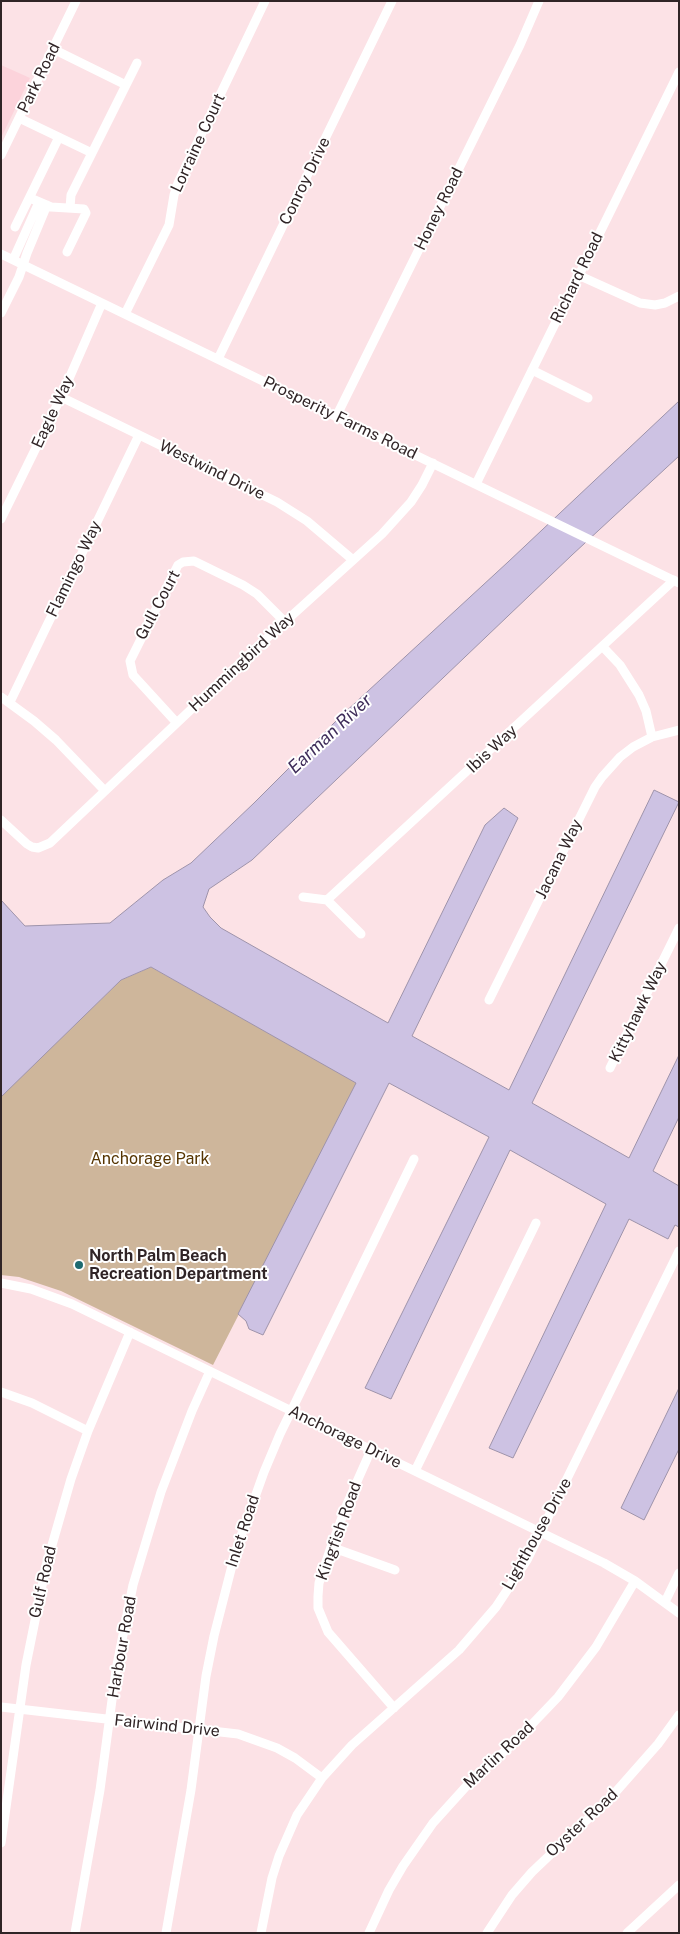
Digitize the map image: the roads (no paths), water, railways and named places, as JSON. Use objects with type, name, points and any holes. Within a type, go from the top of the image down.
[{"type":"street","name":"Park Road","points":[[1,155],[76,1]]},
{"type":"street","name":"Lorraine Court","points":[[126,314],[168,225],[178,183],[265,1]]},
{"type":"street","name":"Conroy Drive","points":[[218,359],[392,1]]},
{"type":"street","name":"Honey Road","points":[[336,417],[520,45],[539,1]]},
{"type":"street","points":[[53,49],[126,85]]},
{"type":"street","points":[[70,208],[71,196],[137,63]]},
{"type":"street","name":"Richard Road","points":[[476,484],[679,72]]},
{"type":"street","points":[[19,118],[92,153]]},
{"type":"street","points":[[16,227],[59,137]]},
{"type":"street","points":[[30,198],[43,204],[84,209],[86,213],[67,252]]},
{"type":"street","points":[[13,260],[43,204]]},
{"type":"street","points":[[1,313],[19,277],[43,204]]},
{"type":"street","name":"Prosperity Farms Road","points":[[1,254],[676,581]]},
{"type":"street","points":[[578,275],[640,303],[655,305],[665,303],[679,296]]},
{"type":"street","name":"Eagle Way","points":[[1,519],[61,397],[102,303]]},
{"type":"street","points":[[532,370],[588,398]]},
{"type":"street","name":"Westwind Drive","points":[[61,397],[290,509],[353,560]]},
{"type":"street","name":"Flamingo Way","points":[[10,702],[139,435]]},
{"type":"street","name":"Hummingbird Way","points":[[1,820],[27,844],[38,848],[50,843],[176,722],[382,534],[411,502],[433,463]]},
{"type":"street","name":"Gull Court","points":[[176,722],[133,675],[130,661],[178,565],[183,562],[194,561],[243,585],[263,599],[285,622]]},
{"type":"street","name":"Ibis Way","points":[[327,900],[676,581]]},
{"type":"street","points":[[603,647],[620,665],[639,695],[646,711],[652,737],[679,730]]},
{"type":"street","points":[[1,697],[10,702],[56,740],[105,791]]},
{"type":"street","name":"Jacana Way","points":[[489,1000],[595,787],[608,768],[620,756],[652,737]]},
{"type":"street","points":[[303,897],[327,900],[362,934]]},
{"type":"street","name":"Kittyhawk Way","points":[[610,1068],[679,928]]},
{"type":"street","name":"Inlet Road","points":[[166,1933],[181,1852],[198,1729],[214,1636],[236,1550],[264,1472],[291,1411],[414,1158]]},
{"type":"street","points":[[415,1471],[536,1223]]},
{"type":"street","name":"Lighthouse Drive","points":[[261,1933],[272,1878],[279,1856],[298,1816],[322,1778],[352,1745],[439,1669],[478,1629],[512,1584],[542,1532],[679,1251]]},
{"type":"street","name":"Anchorage Drive","points":[[1,1283],[31,1289],[52,1296],[542,1532],[635,1581],[679,1613]]},
{"type":"street","name":"Gulf Road","points":[[1,1843],[35,1615],[46,1566],[68,1487],[88,1430],[130,1332]]},
{"type":"street","name":"Harbour Road","points":[[75,1933],[95,1826],[124,1628],[146,1538],[176,1451],[210,1372]]},
{"type":"street","points":[[1,1392],[32,1403],[88,1430]]},
{"type":"street","name":"Kingfish Road","points":[[371,1450],[347,1504],[331,1547],[318,1590],[318,1608],[328,1632],[394,1708]]},
{"type":"street","points":[[331,1547],[395,1570]]},
{"type":"street","points":[[665,1602],[679,1573]]},
{"type":"street","name":"Marlin Road","points":[[369,1933],[389,1890],[433,1823],[470,1781],[515,1742],[558,1697],[596,1647],[635,1581]]},
{"type":"street","name":"Fairwind Drive","points":[[1,1707],[224,1732],[258,1740],[295,1758],[322,1778]]},
{"type":"street","name":"Oyster Road","points":[[487,1933],[512,1895],[532,1872],[613,1795],[658,1744],[679,1715]]},
{"type":"street","points":[[627,1933],[679,1885]]},
{"type":"water","name":"Earman River","points":[[679,401],[679,456],[572,555],[252,860],[209,889],[203,907],[221,928],[388,1023],[485,825],[504,808],[518,818],[412,1036],[509,1090],[654,790],[679,802],[532,1103],[629,1158],[679,1055],[679,1117],[653,1171],[679,1186],[679,1227],[675,1225],[668,1239],[629,1219],[513,1458],[489,1448],[606,1204],[510,1150],[391,1399],[365,1388],[489,1137],[389,1083],[263,1335],[249,1329],[246,1321],[238,1314],[356,1083],[151,967],[121,980],[1,1097],[1,900],[25,926],[110,923],[163,880],[191,863],[342,715]]},
{"type":"water","points":[[679,1388],[679,1449],[644,1520],[621,1508]]},
{"type":"place","name":"North Palm Beach Recreation Department","points":[[79,1265]]},
{"type":"park label","name":"Anchorage Park","points":[[150,1159]]}]
